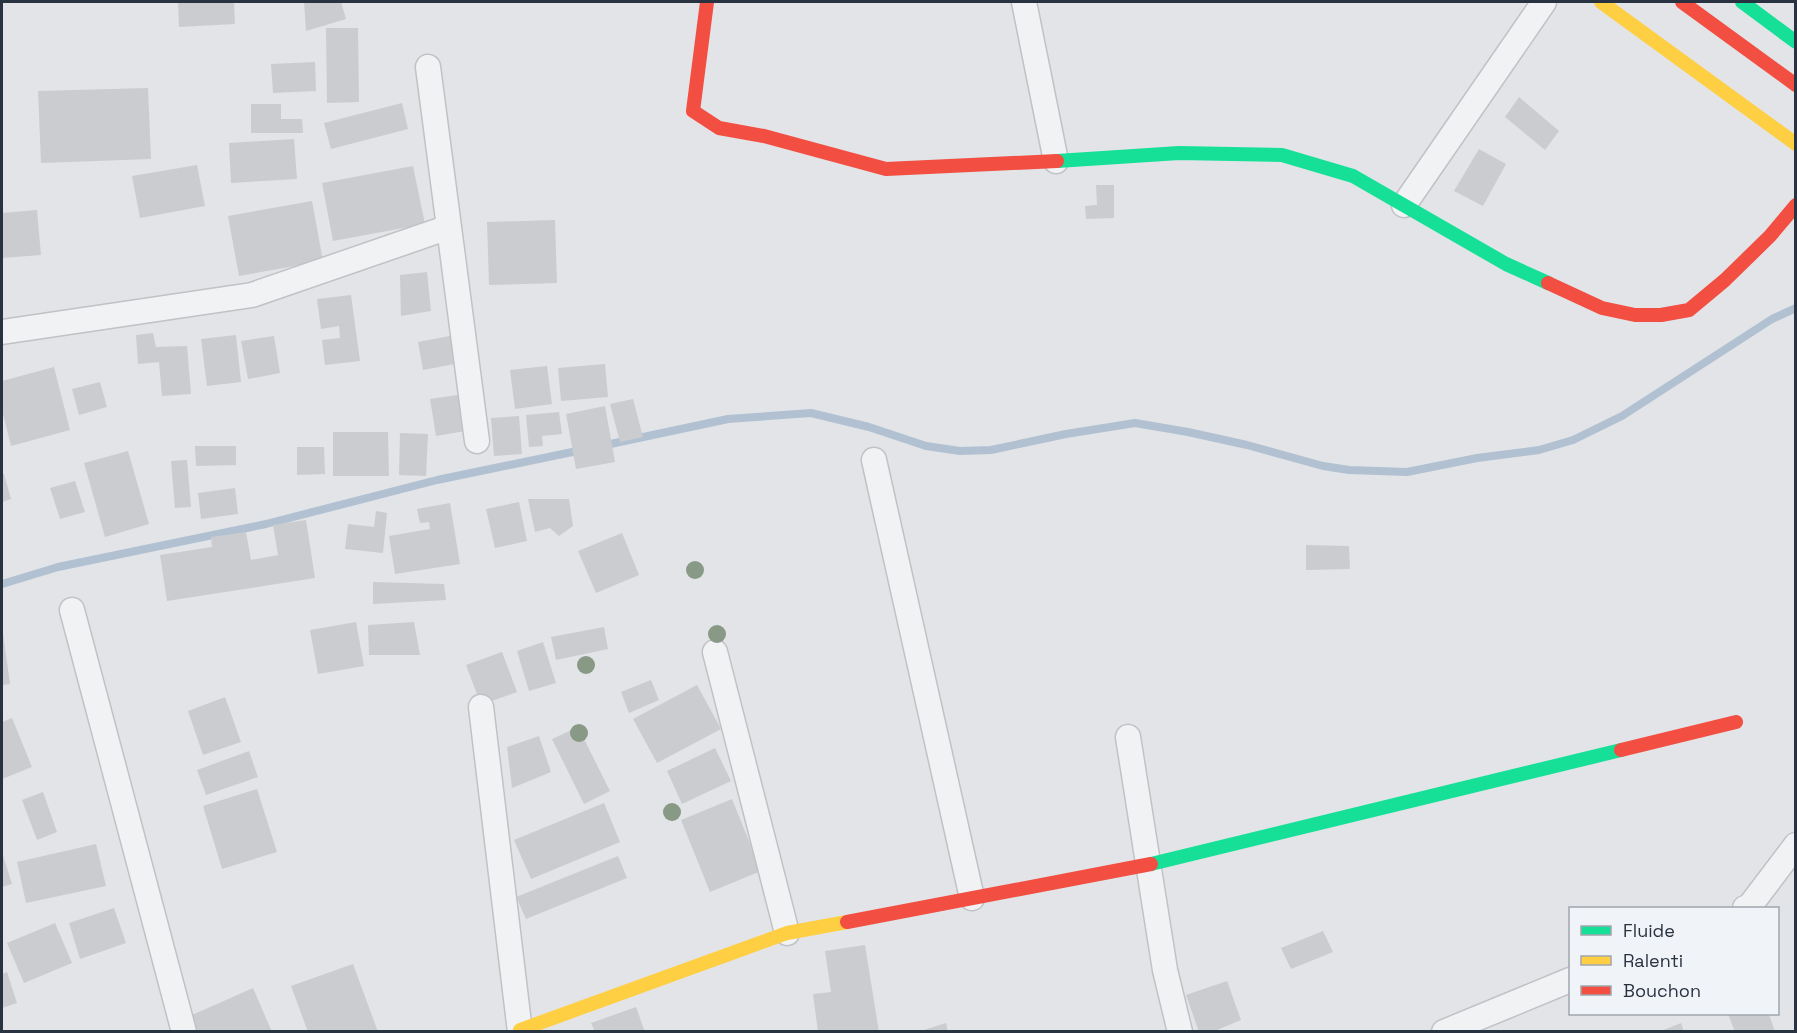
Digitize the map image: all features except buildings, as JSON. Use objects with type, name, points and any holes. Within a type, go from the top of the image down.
[{"type":"street","points":[[707,2],[693,111],[719,128],[764,136],[886,169],[1179,153],[1282,155],[1353,177],[1506,264],[1602,308],[1635,315],[1661,315],[1689,310],[1725,280],[1770,236],[1796,205]]},
{"type":"street","points":[[1024,2],[1056,161]]},
{"type":"street","points":[[1404,205],[1544,2]]},
{"type":"street","points":[[1601,2],[1796,144]]},
{"type":"street","points":[[1683,2],[1796,86]]},
{"type":"street","points":[[1742,2],[1796,42]]},
{"type":"street","points":[[428,67],[477,441]]},
{"type":"street","points":[[2,332],[252,295],[449,227]]},
{"type":"street","points":[[874,460],[972,898]]},
{"type":"street","points":[[72,610],[184,1032]]},
{"type":"street","points":[[715,652],[788,933]]},
{"type":"street","points":[[481,707],[520,1031],[788,933],[1148,865],[1736,722]]},
{"type":"street","points":[[1128,737],[1165,970],[1180,1032]]},
{"type":"street","points":[[1749,907],[1796,845]]},
{"type":"street","points":[[1444,1032],[1569,980]]},
{"type":"waterway","points":[[601,446],[728,419],[811,413],[869,427],[926,446],[960,451],[991,450],[1066,434],[1135,423],[1247,445],[1323,466],[1349,470],[1407,472],[1477,458],[1539,450],[1573,440],[1622,416],[1772,319],[1796,308]]},
{"type":"waterway","points":[[2,584],[58,567],[266,524],[437,480],[582,450]]},
{"type":"traffic: fast","points":[[1742,2],[1796,42]]},
{"type":"traffic: fast","points":[[1057,161],[1179,153],[1282,155],[1353,176],[1506,264],[1548,283]]},
{"type":"traffic: fast","points":[[1151,864],[1621,750]]},
{"type":"traffic: slow","points":[[1601,2],[1796,144]]},
{"type":"traffic: slow","points":[[520,1030],[787,933],[847,922]]},
{"type":"traffic: jam","points":[[707,2],[693,111],[719,128],[764,136],[886,169],[1057,161]]},
{"type":"traffic: jam","points":[[1682,2],[1796,85]]},
{"type":"traffic: jam","points":[[1548,283],[1602,308],[1635,315],[1661,315],[1689,310],[1725,280],[1770,236],[1796,205]]},
{"type":"traffic: jam","points":[[1621,750],[1736,722]]},
{"type":"traffic: jam","points":[[847,922],[1151,864]]}]
